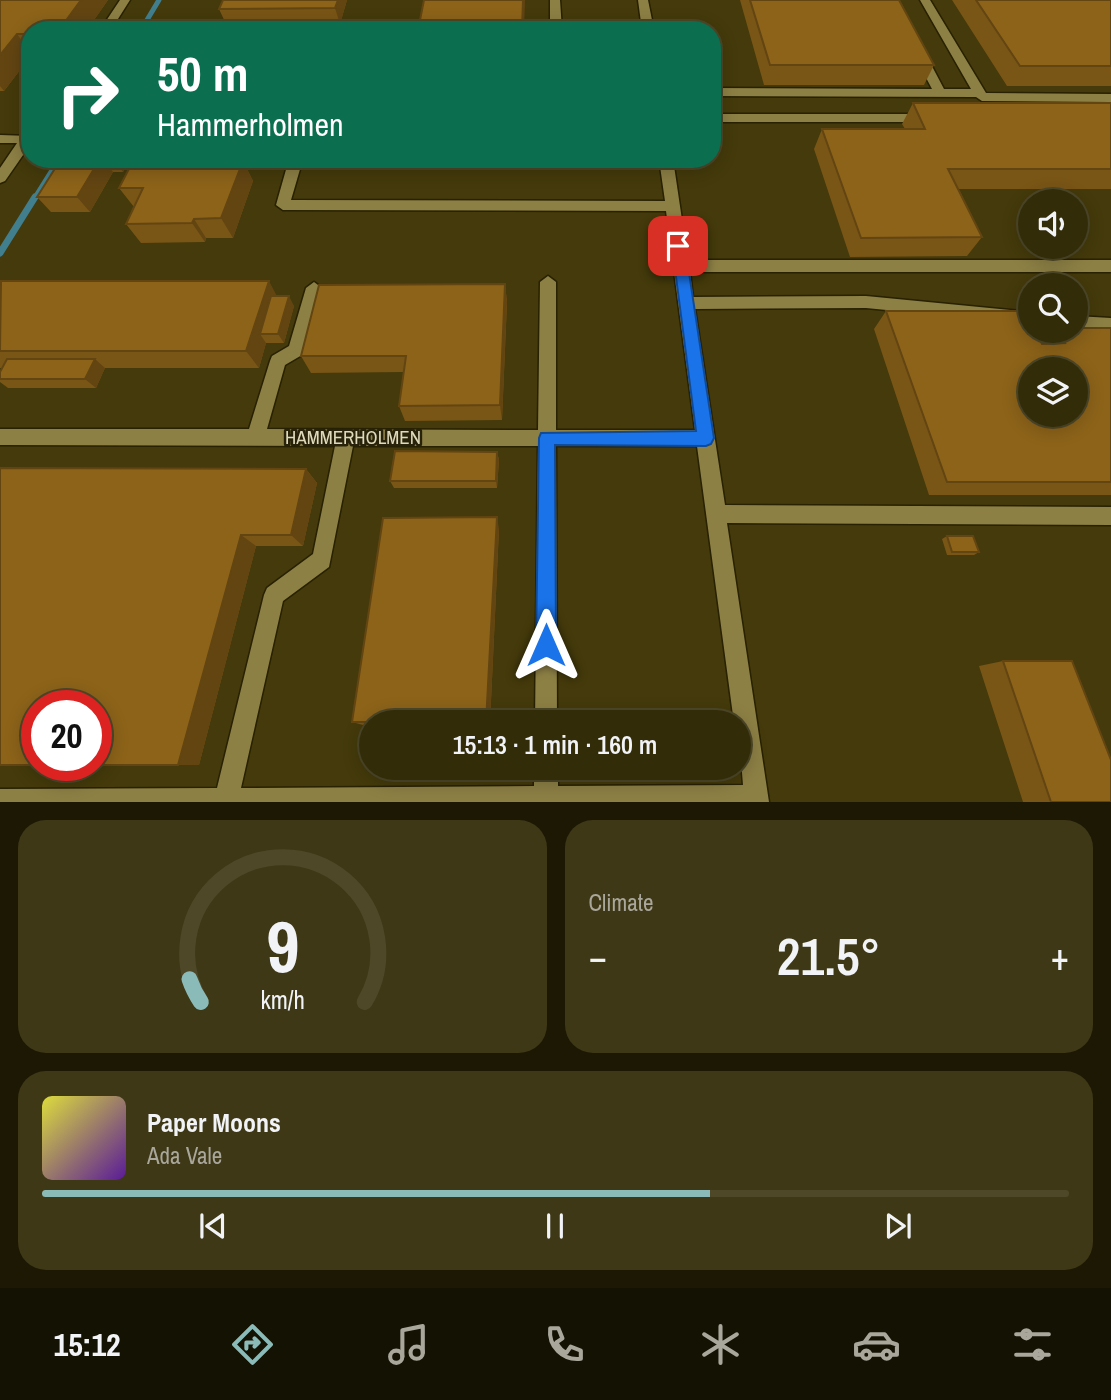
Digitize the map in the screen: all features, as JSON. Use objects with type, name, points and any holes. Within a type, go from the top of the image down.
[{"type":"street","points":[[110,21],[125,0]]},
{"type":"street","points":[[555,0],[556,21]]},
{"type":"street","points":[[643,0],[646,21]]},
{"type":"street","points":[[925,0],[982,97],[1111,98]]},
{"type":"street","points":[[916,46],[940,93]]},
{"type":"street","points":[[721,92],[979,93]]},
{"type":"street","points":[[721,118],[939,118]]},
{"type":"street","points":[[0,139],[21,138]]},
{"type":"street","points":[[0,178],[21,147]]},
{"type":"street","points":[[293,168],[283,205],[673,206]]},
{"type":"street","points":[[0,801],[757,799],[667,168]]},
{"type":"street","points":[[681,266],[1111,266]]},
{"type":"street","points":[[546,710],[548,282]]},
{"type":"street","points":[[256,437],[278,360],[296,350],[313,288]]},
{"type":"street","points":[[686,303],[866,302],[1018,316]]},
{"type":"street","points":[[1088,323],[1111,324]]},
{"type":"street","name":"HAMMERHOLMEN","points":[[0,437],[706,438]]},
{"type":"street","points":[[226,800],[274,595],[322,560],[346,437]]},
{"type":"street","points":[[716,514],[1111,516]]},
{"type":"street","points":[[546,780],[546,800]]},
{"type":"building","points":[[0,0],[81,0],[66,21],[21,21],[21,34],[17,34],[0,55]]},
{"type":"building","points":[[223,0],[338,0],[335,8],[219,9]]},
{"type":"building","points":[[424,0],[523,0],[522,21],[420,21]]},
{"type":"building","points":[[750,0],[899,0],[934,65],[770,65]]},
{"type":"building","points":[[976,0],[1111,0],[1111,66],[1020,66]]},
{"type":"building","points":[[913,103],[1111,103],[1111,169],[948,169],[982,237],[861,238],[822,129],[925,129]]},
{"type":"building","points":[[55,168],[95,168],[77,197],[37,197]]},
{"type":"building","points":[[129,168],[240,168],[221,218],[194,219],[192,223],[126,224],[143,188],[119,188]]},
{"type":"building","points":[[1,281],[269,281],[246,351],[0,351]]},
{"type":"building","points":[[505,284],[500,405],[399,406],[406,356],[301,356],[319,285]]},
{"type":"building","points":[[271,296],[289,296],[278,334],[260,334]]},
{"type":"building","points":[[886,311],[1018,311],[1018,343],[1088,343],[1088,328],[1111,328],[1111,482],[947,482]]},
{"type":"building","points":[[7,359],[95,359],[85,379],[0,379],[0,372]]},
{"type":"building","points":[[395,451],[497,452],[496,481],[390,481]]},
{"type":"building","points":[[0,468],[306,469],[291,535],[241,535],[178,765],[112,765],[112,690],[21,690],[21,765],[0,765]]},
{"type":"building","points":[[497,517],[487,710],[359,710],[359,722],[352,722],[383,518]]},
{"type":"building","points":[[947,536],[973,536],[979,552],[952,552]]},
{"type":"building","points":[[1003,661],[1072,661],[1111,760],[1111,802],[1051,802]]},
{"type":"waterway","points":[[146,21],[159,0]]},
{"type":"waterway","points":[[34,199],[53,168]]},
{"type":"waterway","points":[[0,253],[35,197]]},
{"type":"route","points":[[546,645],[547,438],[706,438],[678,246]]}]
